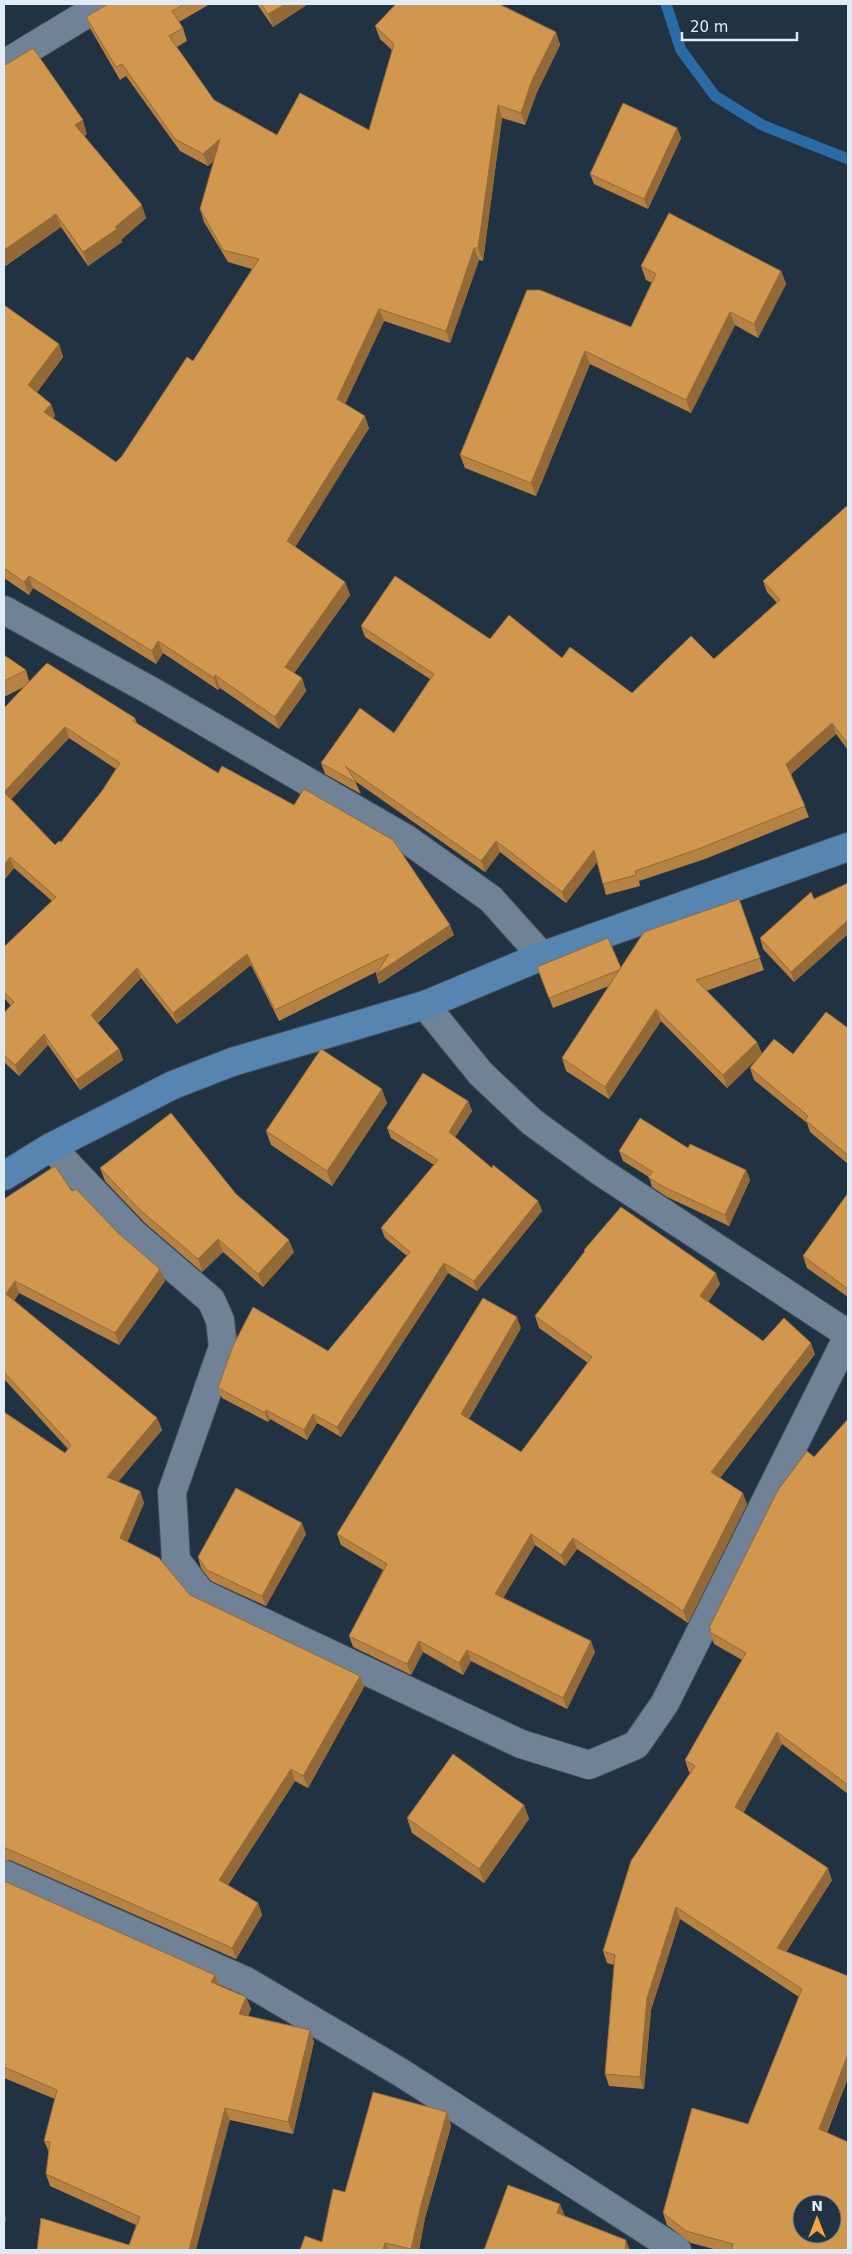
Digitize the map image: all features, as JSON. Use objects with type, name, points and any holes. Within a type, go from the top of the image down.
[{"type":"main road","points":[[4,1176],[51,1147],[173,1084],[232,1062],[425,1005],[542,956],[848,847]]},
{"type":"street","points":[[4,64],[103,4]]},
{"type":"street","points":[[4,610],[153,692],[405,838],[491,899],[542,956]]},
{"type":"street","points":[[51,1147],[134,1234],[211,1300],[220,1320],[223,1348],[172,1492],[176,1560],[201,1593],[521,1744],[589,1765],[636,1745],[665,1703],[848,1335],[598,1170],[532,1122],[481,1074],[425,1005]]},
{"type":"street","points":[[4,1874],[246,1981],[400,2072],[677,2250]]},
{"type":"building","points":[[108,4],[184,4],[172,11],[183,28],[169,36],[214,100],[277,135],[300,93],[369,130],[394,44],[375,26],[396,4],[499,4],[556,32],[532,80],[521,113],[498,105],[478,248],[474,248],[446,331],[379,309],[337,399],[365,416],[287,541],[345,582],[285,667],[302,678],[275,717],[215,675],[214,678],[158,641],[152,651],[29,576],[24,582],[4,568],[4,305],[59,344],[28,385],[51,404],[44,412],[116,462],[122,456],[187,357],[193,361],[259,259],[223,250],[200,209],[220,139],[203,154],[175,139],[122,64],[116,67],[86,17]]},
{"type":"building","points":[[261,4],[285,4],[268,14]]},
{"type":"building","points":[[33,48],[83,120],[75,125],[142,205],[115,227],[117,229],[83,252],[56,214],[4,250],[4,65]]},
{"type":"building","points":[[623,103],[677,128],[644,199],[590,174]]},
{"type":"building","points":[[669,213],[781,271],[754,324],[730,312],[686,400],[585,351],[531,483],[460,455],[527,290],[540,290],[631,327],[656,274],[641,266]]},
{"type":"building","points":[[848,505],[848,744],[832,723],[786,764],[805,806],[701,848],[635,871],[636,875],[603,884],[594,850],[562,892],[496,841],[481,861],[345,766],[357,783],[321,763],[360,708],[394,733],[434,674],[361,626],[395,576],[490,639],[509,615],[562,658],[570,647],[632,693],[691,636],[714,659],[780,600],[763,581]]},
{"type":"building","points":[[4,655],[26,670],[4,681]]},
{"type":"building","points":[[47,663],[135,718],[133,721],[218,773],[222,766],[294,805],[304,789],[393,840],[450,925],[376,974],[389,954],[275,1010],[247,954],[173,1013],[137,968],[91,1015],[119,1049],[76,1080],[44,1034],[15,1065],[4,1055],[4,1013],[14,1002],[4,992],[4,944],[5,946],[56,897],[10,857],[4,865],[4,708]],"holes":[[[65,727],[120,763],[102,791],[61,842],[59,841],[55,845],[4,792]]]},
{"type":"building","points":[[848,883],[848,920],[791,972],[760,938],[811,892],[814,899]]},
{"type":"building","points":[[739,899],[760,958],[696,980],[757,1042],[723,1075],[656,1009],[605,1087],[562,1058],[644,932]]},
{"type":"building","points":[[608,938],[621,968],[549,998],[537,967]]},
{"type":"building","points":[[826,1012],[848,1028],[848,1155],[805,1120],[808,1116],[750,1068],[774,1039],[793,1054]]},
{"type":"building","points":[[321,1049],[382,1089],[327,1171],[266,1131]]},
{"type":"building","points":[[423,1073],[468,1101],[449,1132],[492,1168],[493,1165],[538,1201],[474,1281],[444,1263],[337,1427],[313,1414],[304,1430],[266,1410],[265,1413],[218,1388],[233,1346],[253,1307],[328,1351],[410,1252],[381,1228],[438,1160],[387,1128]]},
{"type":"building","points":[[171,1113],[236,1194],[289,1240],[258,1274],[218,1239],[198,1259],[140,1210],[100,1168]]},
{"type":"building","points":[[640,1118],[688,1148],[690,1144],[746,1170],[725,1215],[664,1187],[648,1177],[653,1172],[619,1151]]},
{"type":"building","points":[[55,1166],[72,1191],[76,1189],[118,1233],[160,1269],[115,1333],[15,1281],[6,1294],[157,1418],[107,1477],[140,1491],[120,1538],[159,1558],[190,1595],[360,1676],[303,1776],[291,1769],[219,1880],[258,1903],[232,1948],[4,1848],[4,1412],[65,1453],[71,1445],[4,1372],[4,1199]]},
{"type":"building","points":[[848,1193],[848,1289],[803,1256]]},
{"type":"building","points":[[621,1207],[716,1273],[700,1296],[763,1341],[784,1318],[811,1343],[711,1472],[743,1493],[683,1611],[573,1538],[561,1555],[531,1534],[495,1594],[591,1641],[563,1698],[467,1650],[459,1663],[419,1641],[407,1664],[349,1636],[387,1564],[337,1534],[483,1298],[517,1317],[461,1414],[521,1452],[592,1357],[535,1316],[584,1250]]},
{"type":"building","points":[[848,1419],[848,1785],[777,1732],[735,1807],[828,1868],[777,1948],[848,1976],[848,2054],[819,2129],[848,2142],[848,2250],[731,2250],[733,2244],[686,2231],[663,2213],[692,2108],[748,2124],[802,1989],[676,1907],[647,1998],[640,2077],[605,2074],[615,1955],[603,1951],[631,1861],[695,1766],[685,1760],[746,1653],[710,1632],[711,1629],[709,1628],[778,1490],[807,1451],[814,1457]]},
{"type":"building","points":[[236,1488],[302,1523],[262,1596],[207,1570],[198,1557]]},
{"type":"building","points":[[453,1754],[524,1805],[479,1869],[407,1818]]},
{"type":"building","points":[[4,1881],[215,1975],[211,1982],[246,1997],[239,2014],[310,2030],[288,2122],[225,2108],[189,2250],[37,2250],[41,2218],[129,2245],[140,2217],[46,2174],[50,2142],[44,2141],[57,2090],[4,2067]]},
{"type":"building","points":[[373,2092],[447,2112],[421,2205],[411,2249],[385,2243],[383,2250],[300,2250],[305,2236],[322,2242],[333,2189],[345,2192]]},
{"type":"building","points":[[508,2185],[560,2204],[557,2213],[626,2240],[625,2250],[484,2250]]},
{"type":"waterway","points":[[666,4],[681,50],[715,96],[762,125],[848,159]]}]
